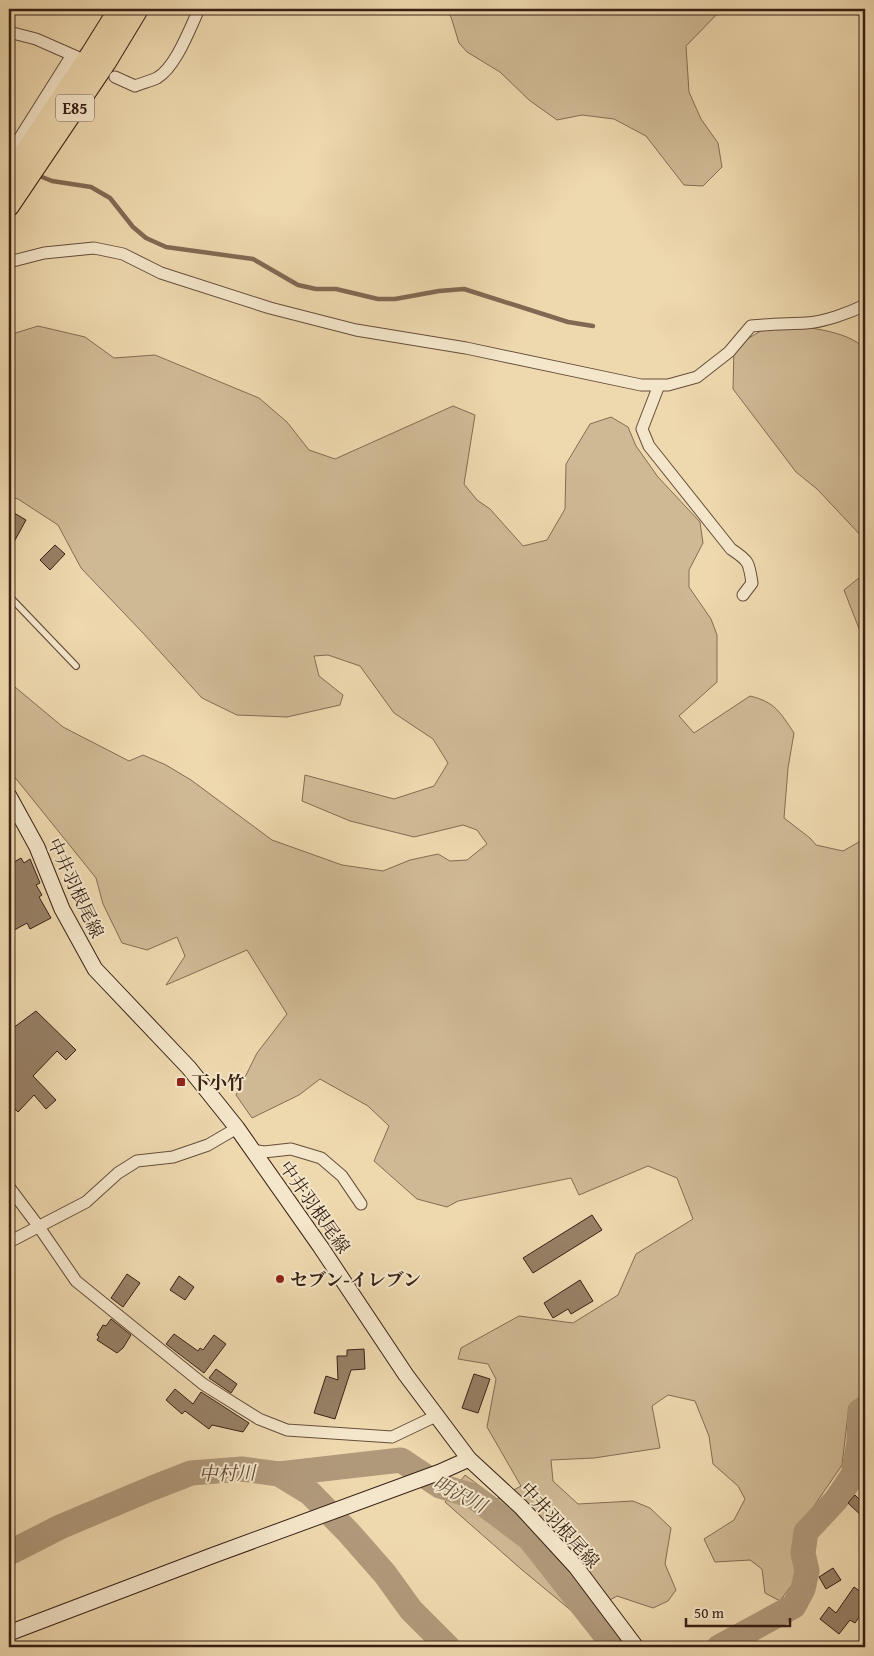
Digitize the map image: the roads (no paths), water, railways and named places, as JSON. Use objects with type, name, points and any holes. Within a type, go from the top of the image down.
[{"type":"highway","name":"E85","points":[[9,176],[119,9]]},
{"type":"highway","name":"E85","points":[[9,206],[106,62],[138,9]]},
{"type":"main road","name":"中井羽根尾線","points":[[9,796],[37,847],[62,909],[95,969],[189,1068],[237,1128],[320,1246],[406,1375],[469,1459],[522,1507],[576,1567],[636,1647]]},
{"type":"main road","points":[[9,1632],[440,1472],[469,1459]]},
{"type":"street","points":[[115,77],[135,86],[156,78],[165,72],[174,61],[199,9]]},
{"type":"street","points":[[9,32],[36,40],[75,56],[9,155]]},
{"type":"street","points":[[9,262],[44,253],[94,248],[123,254],[161,274],[270,308],[356,330],[466,348],[641,384],[668,385],[697,377],[729,352],[751,326],[774,323],[807,323],[851,312],[865,305]]},
{"type":"street","points":[[659,384],[642,429],[649,446],[731,549],[746,558],[750,568],[752,583],[743,595]]},
{"type":"street","points":[[9,1242],[86,1202],[118,1173],[137,1161],[173,1157],[208,1145],[237,1128]]},
{"type":"street","points":[[252,1150],[264,1152],[292,1149],[321,1158],[342,1176],[361,1204]]},
{"type":"street","points":[[9,1187],[40,1227],[76,1281],[203,1384],[259,1419],[287,1430],[392,1437],[436,1416]]},
{"type":"lane","points":[[9,596],[76,666]]},
{"type":"waterway","points":[[37,175],[52,181],[91,187],[110,198],[133,227],[146,238],[166,247],[253,259],[298,285],[316,289],[336,289],[378,299],[395,299],[439,291],[464,289],[568,322],[593,326]]},
{"type":"waterway","name":"明沢川","points":[[719,1647],[794,1606],[803,1589],[807,1571],[803,1553],[806,1532],[836,1500],[853,1475],[859,1442],[860,1411],[865,1408]]},
{"type":"waterway","name":"明沢川","points":[[279,1474],[401,1460],[440,1486],[473,1496],[529,1538],[615,1647]]},
{"type":"waterway","name":"中村川","points":[[9,1553],[60,1527],[191,1473],[242,1469],[279,1474],[310,1493],[385,1574],[411,1610],[448,1647]]},
{"type":"place","name":"下小竹","points":[[181,1082]]},
{"type":"place","name":"セブン-イレブン","points":[[280,1279]]}]
